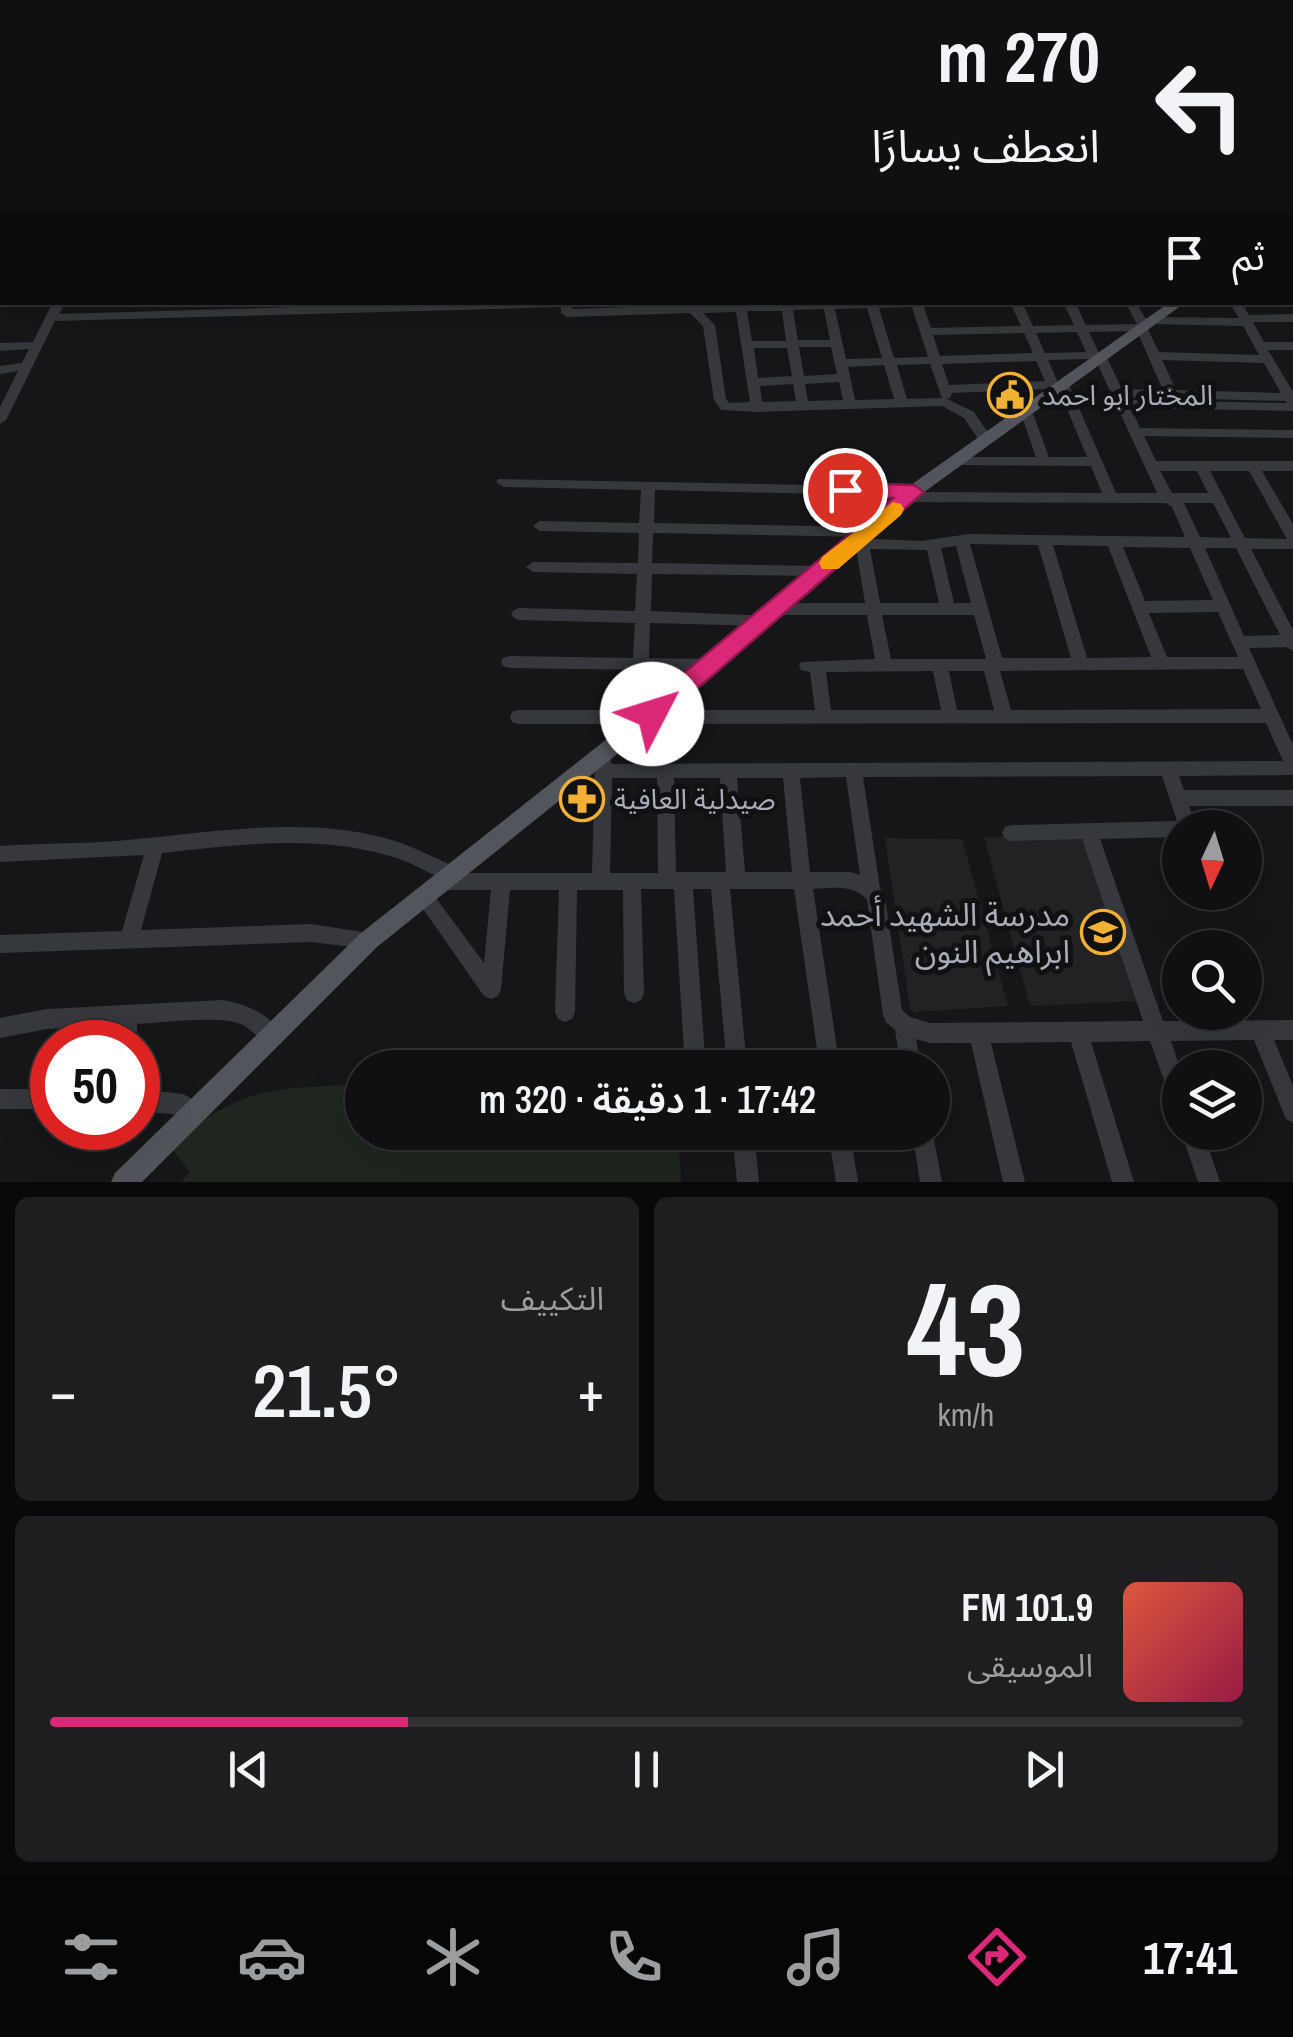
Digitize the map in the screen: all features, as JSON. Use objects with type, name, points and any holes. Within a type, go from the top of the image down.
[{"type":"main road","points":[[124,1182],[369,940],[445,877],[604,762],[652,714],[911,495],[1097,358],[1176,305]]},
{"type":"street","points":[[0,420],[6,394],[27,366],[57,305]]},
{"type":"street","points":[[51,318],[461,305]]},
{"type":"street","points":[[566,305],[567,313],[654,306],[692,309],[787,305],[804,407]]},
{"type":"street","points":[[828,305],[850,405]]},
{"type":"street","points":[[872,305],[902,403]]},
{"type":"street","points":[[916,305],[949,403]]},
{"type":"street","points":[[1017,305],[1111,498]]},
{"type":"street","points":[[601,881],[604,762],[665,770],[1293,766],[1288,742],[1271,716],[1194,542],[1172,499],[1164,494],[1070,305]]},
{"type":"street","points":[[1132,305],[1147,326],[1154,356],[1171,393]]},
{"type":"street","points":[[1237,305],[1291,397]]},
{"type":"street","points":[[734,306],[747,345],[757,408]]},
{"type":"street","points":[[692,309],[709,325],[720,400],[730,408],[949,403],[970,415],[986,440]]},
{"type":"street","points":[[925,332],[1293,318]]},
{"type":"street","points":[[747,345],[837,342]]},
{"type":"street","points":[[0,347],[37,346]]},
{"type":"street","points":[[1260,346],[1293,346]]},
{"type":"street","points":[[842,363],[1040,356],[1097,358]]},
{"type":"street","points":[[1154,356],[1268,359]]},
{"type":"street","points":[[0,370],[27,366]]},
{"type":"street","points":[[753,382],[845,378]]},
{"type":"street","points":[[944,388],[1057,387]]},
{"type":"street","points":[[1119,398],[1171,393],[1291,397]]},
{"type":"street","points":[[1119,398],[1291,397]]},
{"type":"street","points":[[1026,411],[1044,462]]},
{"type":"street","points":[[1135,432],[1293,434]]},
{"type":"street","points":[[956,461],[1096,462]]},
{"type":"street","points":[[1151,466],[1293,466]]},
{"type":"street","points":[[1201,466],[1292,642],[1238,642]]},
{"type":"street","points":[[540,526],[646,528],[933,545],[962,541],[1293,540],[1253,466]]},
{"type":"street","points":[[503,482],[911,495],[1218,498]]},
{"type":"street","points":[[641,664],[648,485]]},
{"type":"street","points":[[861,539],[884,666]]},
{"type":"street","points":[[962,541],[1004,715]]},
{"type":"street","points":[[1044,541],[1081,664]]},
{"type":"street","points":[[1114,542],[1160,664]]},
{"type":"street","points":[[933,545],[948,609]]},
{"type":"street","points":[[533,567],[820,571]]},
{"type":"street","points":[[1138,607],[1222,606]]},
{"type":"street","points":[[519,614],[643,618],[980,609]]},
{"type":"street","points":[[509,662],[710,665]]},
{"type":"street","points":[[824,715],[812,666],[1247,662]]},
{"type":"street","points":[[940,666],[950,715]]},
{"type":"street","points":[[518,717],[1271,716]]},
{"type":"street","points":[[1168,769],[1182,810]]},
{"type":"street","points":[[665,770],[692,1050]]},
{"type":"street","points":[[728,770],[728,881],[736,1050]]},
{"type":"street","points":[[791,770],[827,1050]]},
{"type":"street","points":[[854,770],[893,1015],[904,1026],[930,1033],[1162,1030]]},
{"type":"street","points":[[1178,798],[1293,798]]},
{"type":"street","points":[[1011,834],[1162,830]]},
{"type":"street","points":[[1088,832],[1164,1050]]},
{"type":"street","points":[[0,854],[258,836],[373,843],[445,877],[501,882],[802,879],[851,880],[871,889]]},
{"type":"street","points":[[129,939],[155,846]]},
{"type":"street","points":[[632,881],[634,992]]},
{"type":"street","points":[[423,896],[491,988],[501,882]]},
{"type":"street","points":[[565,1012],[568,882]]},
{"type":"street","points":[[0,944],[311,932],[369,940]]},
{"type":"street","points":[[0,1028],[47,1020],[240,1012],[273,1037]]},
{"type":"street","points":[[904,1026],[909,1050]]},
{"type":"street","points":[[1260,1030],[1293,1112]]},
{"type":"street","points":[[1262,1030],[1293,1030]]},
{"type":"street","points":[[979,1032],[1014,1182]]},
{"type":"street","points":[[1078,1032],[1122,1182]]},
{"type":"street","points":[[0,1098],[30,1098]]},
{"type":"street","points":[[160,1102],[183,1105],[196,1112]]},
{"type":"street","points":[[745,1150],[748,1182]]},
{"type":"street","points":[[842,1150],[846,1182]]},
{"type":"street","points":[[926,1150],[931,1182]]},
{"type":"street","points":[[1198,1150],[1209,1182]]},
{"type":"shaded area","points":[[1075,835],[1083,841],[1138,1001],[1030,1006],[984,837]]},
{"type":"shaded area","points":[[885,838],[962,839],[1008,1006],[914,1012],[910,1008]]},
{"type":"shaded area","points":[[345,1086],[345,1150],[679,1150],[681,1182],[181,1182],[190,1172],[170,1146],[194,1127],[238,1101],[305,1087]]},
{"type":"slow traffic","points":[[830,563],[893,509]]},
{"type":"place","name":"المختار ابو احمد","points":[[1010,395]]},
{"type":"place","name":"صيدلية العافية","points":[[582,799]]},
{"type":"place","name":"مدرسة الشهيد أحمد ابراهيم النون","points":[[1103,932]]},
{"type":"route","points":[[652,714],[914,492],[845,490]]}]
